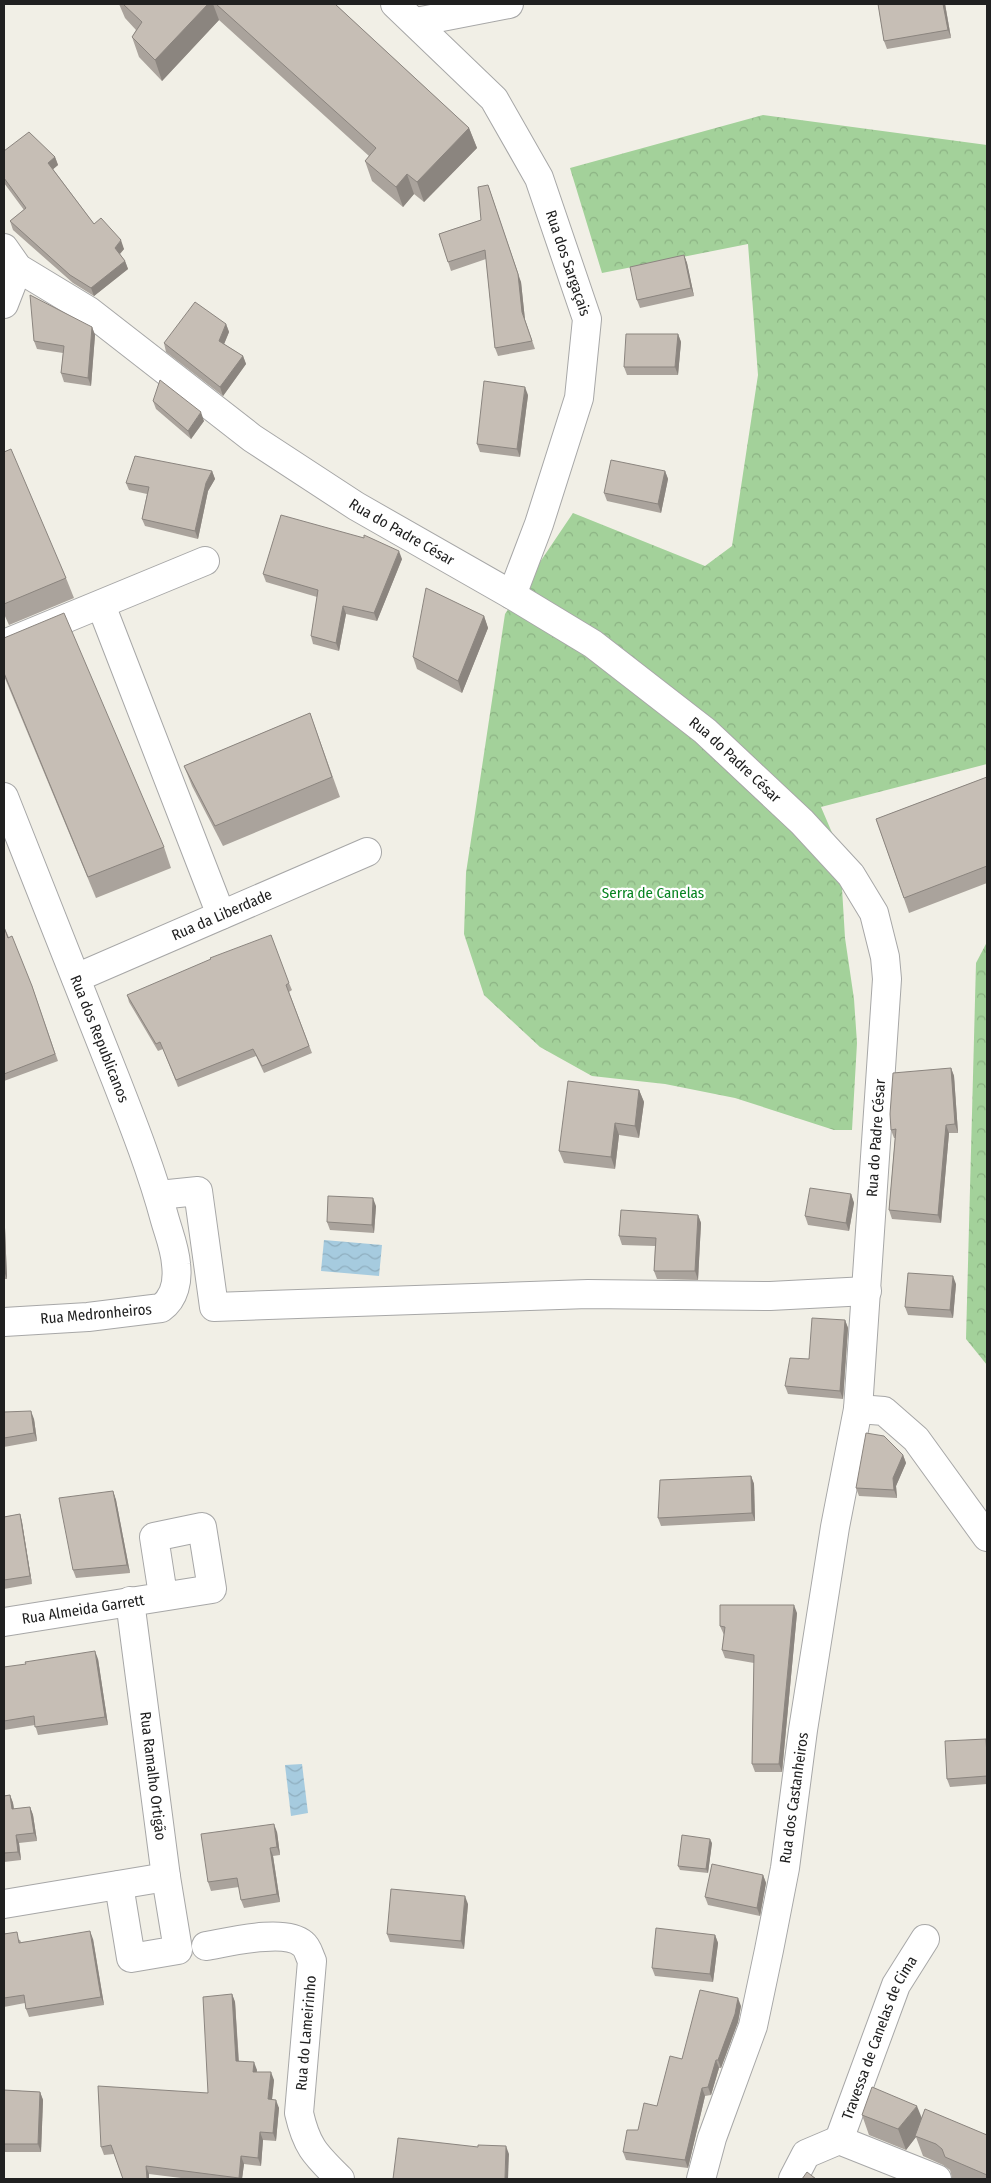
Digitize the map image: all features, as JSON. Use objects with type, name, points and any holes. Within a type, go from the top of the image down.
[{"type":"street","name":"Rua dos Sargaçais","points":[[395,4],[416,22],[494,99],[539,178],[587,319],[579,398],[539,524],[512,595]]},
{"type":"street","points":[[416,22],[509,4]]},
{"type":"street","points":[[4,304],[11,258]]},
{"type":"street","name":"Rua do Padre César","points":[[11,258],[89,311],[252,438],[356,506],[512,595],[593,644],[705,731],[836,856],[864,895],[880,932],[887,979],[858,1409]]},
{"type":"street","points":[[4,644],[205,561]]},
{"type":"street","points":[[101,605],[221,915]]},
{"type":"street","name":"Rua dos Republicanos","points":[[4,797],[126,1104],[159,1195],[176,1262],[176,1287]]},
{"type":"street","name":"Rua da Liberdade","points":[[76,978],[368,852]]},
{"type":"street","points":[[159,1195],[198,1191],[214,1307],[588,1294],[770,1296],[867,1291]]},
{"type":"street","name":"Rua Medronheiros","points":[[4,1322],[149,1311],[161,1308],[167,1304],[176,1287]]},
{"type":"street","points":[[858,1409],[884,1411],[916,1438],[987,1537]]},
{"type":"street","name":"Rua dos Castanheiros","points":[[700,2179],[712,2138],[753,2026],[769,1950],[785,1868],[803,1730],[833,1537],[858,1409]]},
{"type":"street","name":"Rua Almeida Garrett","points":[[4,1622],[163,1595]]},
{"type":"street","name":"Rua Ramalho Ortigão","points":[[119,1885],[131,1958],[178,1950],[166,1877],[130,1601]]},
{"type":"street","points":[[4,1904],[166,1877]]},
{"type":"street","name":"Rua do Lameirinho","points":[[206,1946],[242,1940],[287,1936],[298,1941],[307,1950],[312,1961],[299,2113],[305,2136],[318,2157],[340,2179]]},
{"type":"street","name":"Travessa de Canelas de Cima","points":[[839,2140],[896,1985],[925,1939]]},
{"type":"street","points":[[793,2179],[806,2154],[839,2140],[937,2179]]},
{"type":"green space","name":"Serra de Canelas","points":[[763,115],[987,145],[987,764],[821,807],[836,842],[842,888],[845,938],[854,999],[857,1043],[852,1130],[834,1130],[735,1098],[665,1084],[592,1076],[540,1047],[484,995],[464,934],[466,873],[505,614],[573,513],[705,566],[732,546],[758,375],[748,244],[602,273],[570,168]]},
{"type":"green space","points":[[987,942],[987,1365],[966,1339],[976,963]]},
{"type":"water","points":[[324,1240],[382,1245],[379,1276],[321,1271]]},
{"type":"water","points":[[302,1764],[308,1813],[291,1816],[285,1765]]},
{"type":"building","points":[[123,4],[208,4],[155,60],[132,37],[142,22]]},
{"type":"building","points":[[216,4],[335,4],[469,128],[417,182],[407,174],[396,187],[365,161],[376,148]]},
{"type":"building","points":[[878,4],[943,4],[948,30],[884,41]]},
{"type":"building","points":[[29,132],[55,157],[48,163],[94,224],[101,218],[121,240],[115,248],[125,261],[91,288],[70,275],[10,221],[26,208],[4,178],[4,151]]},
{"type":"building","points":[[488,185],[518,274],[522,312],[532,341],[495,348],[485,250],[448,262],[439,234],[481,220],[478,187]]},
{"type":"building","points":[[684,255],[691,288],[637,300],[630,267]]},
{"type":"building","points":[[30,295],[92,327],[88,378],[61,373],[64,346],[34,341]]},
{"type":"building","points":[[195,302],[226,324],[219,341],[243,356],[220,387],[164,343]]},
{"type":"building","points":[[626,334],[678,334],[675,367],[624,367]]},
{"type":"building","points":[[160,380],[201,412],[188,431],[153,401]]},
{"type":"building","points":[[484,381],[525,387],[517,449],[477,444]]},
{"type":"building","points":[[11,449],[66,578],[4,604],[4,452]]},
{"type":"building","points":[[135,456],[212,471],[206,483],[195,531],[142,519],[149,487],[126,483]]},
{"type":"building","points":[[611,460],[665,471],[658,504],[604,493]]},
{"type":"building","points":[[281,515],[364,538],[364,535],[399,551],[374,613],[343,606],[336,643],[311,636],[318,590],[263,574]]},
{"type":"building","points":[[426,588],[484,616],[458,681],[413,657]]},
{"type":"building","points":[[64,613],[164,847],[88,877],[4,673],[4,638]]},
{"type":"building","points":[[310,713],[332,777],[215,826],[184,766]]},
{"type":"building","points":[[987,777],[987,866],[904,898],[876,819]]},
{"type":"building","points":[[4,927],[8,938],[12,936],[32,986],[55,1054],[4,1074]]},
{"type":"building","points":[[271,935],[289,983],[286,985],[309,1046],[262,1066],[253,1049],[176,1080],[160,1042],[156,1044],[127,995],[210,958]]},
{"type":"building","points":[[951,1068],[955,1124],[946,1125],[938,1215],[889,1210],[896,1129],[891,1130],[890,1114],[893,1073]]},
{"type":"building","points":[[568,1081],[639,1090],[635,1126],[615,1123],[611,1157],[559,1151]]},
{"type":"building","points":[[810,1188],[851,1194],[846,1223],[805,1216]]},
{"type":"building","points":[[328,1196],[373,1198],[372,1225],[327,1222]]},
{"type":"building","points":[[621,1210],[698,1215],[695,1271],[654,1271],[656,1238],[619,1236]]},
{"type":"building","points":[[908,1273],[953,1276],[950,1310],[905,1307]]},
{"type":"building","points":[[812,1318],[845,1320],[840,1391],[785,1386],[790,1358],[809,1359]]},
{"type":"building","points":[[31,1411],[34,1433],[4,1438],[4,1412]]},
{"type":"building","points":[[866,1433],[884,1436],[903,1455],[893,1478],[894,1490],[856,1488]]},
{"type":"building","points":[[751,1476],[752,1513],[658,1518],[660,1480]]},
{"type":"building","points":[[113,1491],[127,1565],[73,1570],[59,1498]]},
{"type":"building","points":[[20,1514],[30,1576],[4,1580],[4,1517]]},
{"type":"building","points":[[720,1605],[794,1605],[779,1764],[752,1764],[754,1655],[722,1650],[725,1627],[720,1626]]},
{"type":"building","points":[[95,1651],[105,1717],[35,1727],[34,1716],[4,1721],[4,1667]]},
{"type":"building","points":[[986,1739],[987,1776],[947,1779],[945,1741]]},
{"type":"building","points":[[10,1795],[12,1809],[30,1807],[34,1833],[16,1835],[18,1852],[4,1853],[4,1796]]},
{"type":"building","points":[[274,1824],[277,1847],[270,1848],[277,1894],[241,1900],[237,1878],[208,1882],[201,1834]]},
{"type":"building","points":[[682,1835],[710,1839],[706,1869],[678,1866]]},
{"type":"building","points":[[712,1864],[763,1875],[757,1908],[705,1897]]},
{"type":"building","points":[[391,1889],[465,1896],[461,1941],[387,1934]]},
{"type":"building","points":[[656,1928],[715,1935],[710,1974],[652,1968]]},
{"type":"building","points":[[90,1931],[101,1997],[26,2009],[24,1995],[4,1998],[4,1934],[17,1932],[19,1943]]},
{"type":"building","points":[[700,1990],[738,1998],[735,2014],[718,2060],[716,2060],[708,2087],[702,2088],[685,2160],[623,2152],[627,2130],[638,2130],[644,2103],[657,2106],[670,2056],[682,2059]]},
{"type":"building","points":[[232,1994],[236,2061],[254,2062],[253,2072],[271,2072],[268,2099],[276,2100],[273,2133],[260,2132],[258,2158],[241,2156],[239,2178],[146,2166],[147,2179],[123,2179],[111,2145],[101,2147],[98,2086],[208,2093],[203,1997]]},
{"type":"building","points":[[872,2087],[917,2106],[898,2129],[862,2115]]},
{"type":"building","points":[[4,2090],[40,2092],[38,2144],[4,2144]]},
{"type":"building","points":[[925,2109],[987,2135],[987,2175],[945,2157],[942,2149],[936,2144],[915,2136]]},
{"type":"building","points":[[398,2138],[478,2147],[478,2145],[506,2146],[505,2179],[393,2179]]},
{"type":"building","points":[[807,2172],[816,2179],[802,2179]]}]
